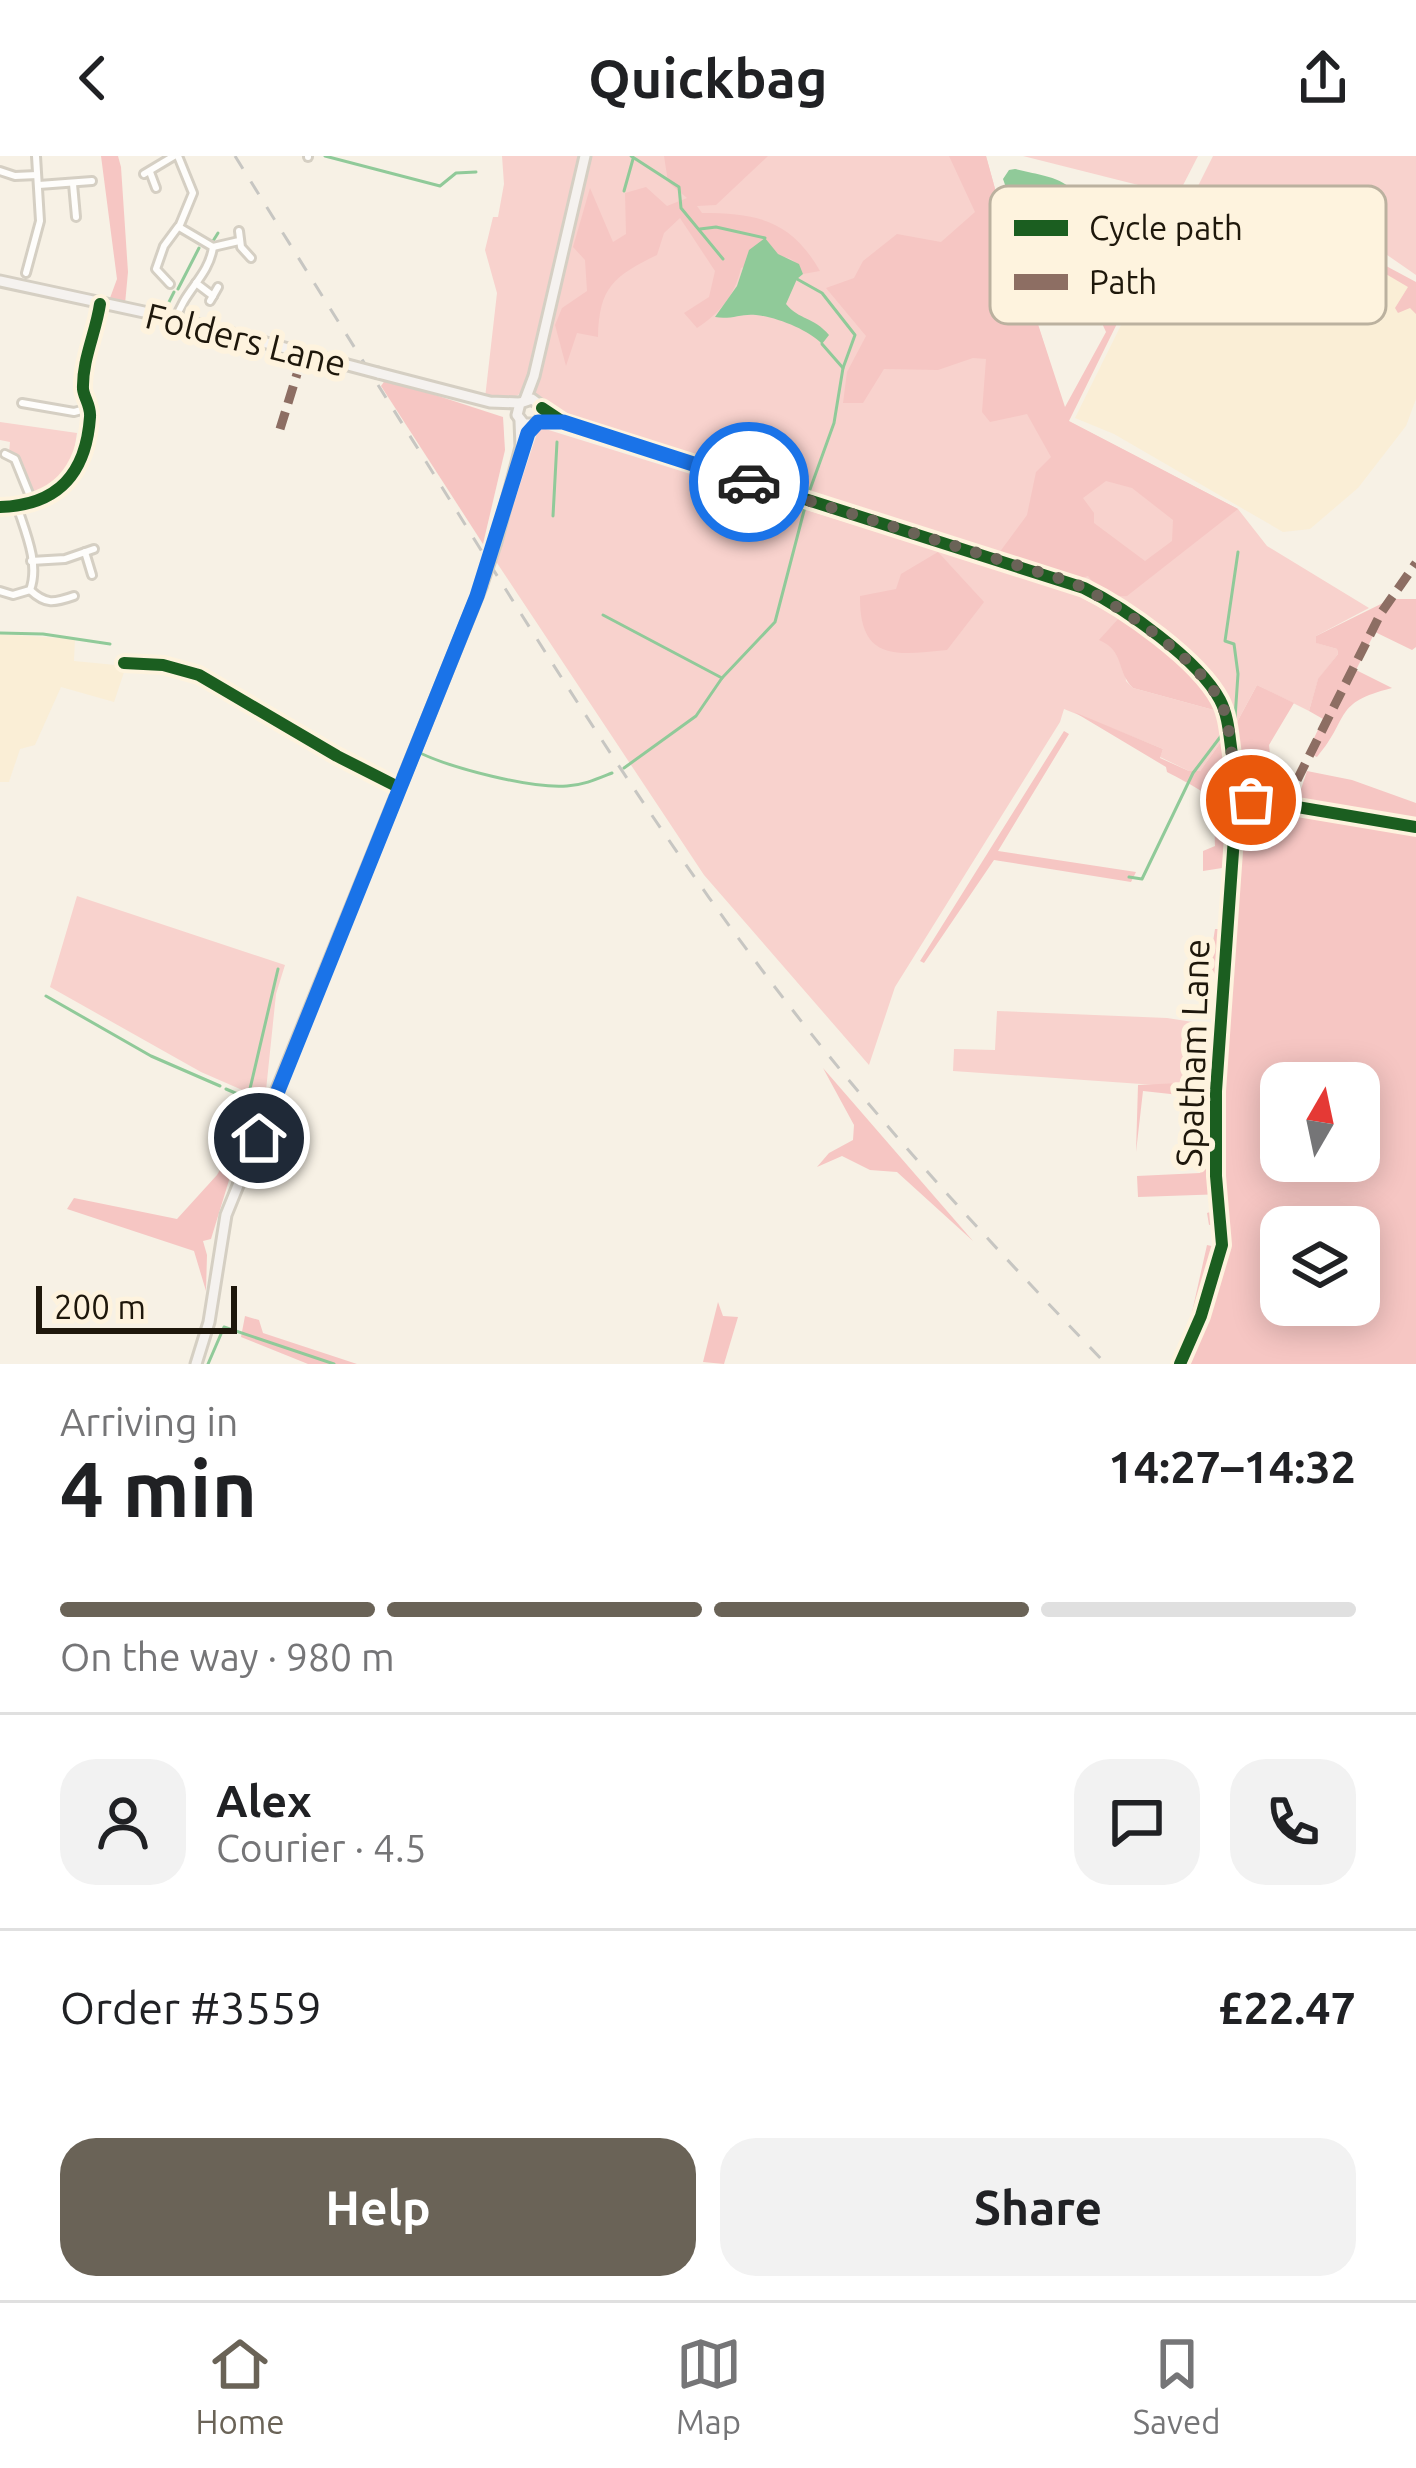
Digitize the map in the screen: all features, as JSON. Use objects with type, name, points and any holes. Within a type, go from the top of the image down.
[{"type":"main road","points":[[521,447],[522,402],[534,376],[585,156]]},
{"type":"main road","name":"Folders Lane","points":[[0,281],[176,319],[490,402],[541,406],[563,422]]},
{"type":"main road","points":[[196,1364],[209,1322],[226,1215],[481,587],[521,447],[537,423],[541,406],[534,376]]},
{"type":"main road","name":"Folders Lane","points":[[490,402],[519,420]]},
{"type":"main road","points":[[519,420],[563,422]]},
{"type":"main road","name":"Spatham Lane","points":[[563,422],[1053,576],[1102,596],[1177,654],[1214,692],[1227,721],[1238,782],[1216,1091],[1222,1245],[1201,1316],[1180,1364]]},
{"type":"main road","points":[[1238,782],[1256,798],[1416,827]]},
{"type":"main road","points":[[1234,808],[1256,798]]},
{"type":"street","points":[[26,272],[40,220],[36,156]]},
{"type":"street","points":[[156,188],[147,173],[176,156],[193,194],[156,269],[170,284]]},
{"type":"street","points":[[0,170],[39,180],[92,181]]},
{"type":"street","points":[[73,184],[76,217]]},
{"type":"street","points":[[179,227],[213,247],[239,241]]},
{"type":"street","points":[[239,231],[239,241],[251,258]]},
{"type":"street","points":[[176,319],[182,298],[208,266],[213,247]]},
{"type":"street","points":[[196,283],[211,299],[218,287]]},
{"type":"street","points":[[0,507],[17,506],[61,490],[75,472],[89,408],[83,388],[100,304]]},
{"type":"street","points":[[22,404],[74,412],[89,408]]},
{"type":"street","points":[[5,454],[15,459],[32,501]]},
{"type":"street","points":[[0,591],[21,595],[34,580],[17,506]]},
{"type":"street","points":[[31,561],[65,559],[90,550],[92,575]]},
{"type":"street","points":[[30,590],[41,601],[52,603],[74,596]]},
{"type":"street","points":[[124,663],[163,665],[199,675],[400,788]]},
{"type":"shaded area","points":[[101,156],[118,156],[121,167],[128,272],[125,304],[110,298],[117,279]]},
{"type":"shaded area","points":[[502,156],[986,156],[994,186],[990,186],[990,324],[1038,324],[1068,421],[1238,509],[1267,546],[1369,608],[1316,636],[1317,643],[1337,649],[1338,654],[1318,680],[1309,711],[1257,685],[1236,724],[1207,679],[1169,639],[1126,605],[1078,579],[565,418],[539,397],[523,392],[511,399],[485,398],[497,293],[485,250],[504,184]]},
{"type":"shaded area","points":[[664,156],[768,156],[716,205],[697,206],[702,213],[771,223],[797,240],[820,271],[803,274],[784,257],[741,268],[725,302],[697,328],[684,313],[709,297],[715,271],[680,218],[664,233],[657,255],[612,285],[602,306],[598,337],[577,333],[566,366],[555,325],[562,308],[587,291],[585,260],[573,247],[590,188],[613,242],[626,234],[625,193],[646,187],[667,206],[687,198],[668,182]]},
{"type":"shaded area","points":[[949,156],[986,156],[994,186],[990,186],[990,324],[1038,324],[1065,407],[1106,332],[1102,324],[1117,324],[1069,421],[1238,509],[1127,596],[1104,591],[1088,576],[1081,578],[999,553],[1027,515],[1036,472],[1051,457],[1027,414],[990,422],[982,412],[986,359],[973,358],[938,370],[884,369],[863,403],[843,403],[847,372],[866,336],[826,288],[854,278],[863,261],[897,234],[941,242],[975,212]],"holes":[[[1106,481],[1132,488],[1173,520],[1172,541],[1145,561],[1094,523],[1094,513],[1083,498]]]},
{"type":"shaded area","points":[[1023,156],[1198,156],[1183,186],[1142,186]]},
{"type":"shaded area","points":[[1213,156],[1416,156],[1416,275],[1386,254],[1386,186],[1198,186]]},
{"type":"shaded area","points":[[1009,170],[1041,175],[1067,186],[1005,186],[1003,179]]},
{"type":"shaded area","points":[[765,238],[778,254],[799,264],[803,274],[786,304],[829,335],[822,344],[773,318],[715,317],[737,286],[749,250]]},
{"type":"shaded area","points":[[1386,266],[1416,282],[1416,314],[1410,308],[1398,313],[1395,308],[1408,287],[1386,274]]},
{"type":"shaded area","points":[[1386,273],[1416,291],[1416,399],[1406,426],[1358,488],[1310,529],[1283,532],[1114,434],[1075,418],[1122,324],[1386,324]]},
{"type":"shaded area","points":[[386,379],[503,417],[505,450],[483,544],[381,386]]},
{"type":"shaded area","points":[[0,422],[77,433],[62,480],[33,497],[24,466],[9,453],[10,442],[0,440]]},
{"type":"shaded area","points":[[539,427],[1071,592],[1120,618],[1108,644],[1124,661],[1126,681],[1133,688],[1221,712],[1225,736],[1200,771],[1189,771],[1160,757],[1163,749],[1064,709],[895,987],[869,1065],[704,875],[495,560]]},
{"type":"shaded area","points":[[938,552],[984,602],[947,650],[884,650],[866,633],[860,596],[896,589],[901,574]]},
{"type":"shaded area","points":[[1085,594],[1182,661],[1221,712],[1133,688],[1113,650],[1099,640],[1119,618],[1081,596]]},
{"type":"shaded area","points":[[1391,599],[1416,599],[1416,647],[1412,650],[1375,632],[1356,670],[1392,688],[1360,699],[1345,713],[1317,757],[1307,753],[1323,719],[1309,711],[1318,679],[1338,654],[1337,649],[1316,643],[1316,636]]},
{"type":"shaded area","points":[[0,634],[75,639],[74,661],[126,666],[114,702],[61,687],[35,745],[20,749],[9,782],[0,782]]},
{"type":"shaded area","points":[[1257,685],[1294,703],[1269,745],[1272,773],[1294,781],[1283,799],[1250,786],[1245,776],[1236,724]]},
{"type":"shaded area","points":[[1074,712],[1163,749],[1160,758],[1189,771],[1200,771],[1225,736],[1229,822],[1258,801],[1295,807],[1307,771],[1352,780],[1416,803],[1416,1364],[1171,1364],[1190,1321],[1207,1245],[1229,1250],[1229,1223],[1209,1225],[1207,1213],[1226,1207],[1225,1194],[1138,1197],[1137,1176],[1200,1173],[1203,1162],[1223,1160],[1207,1098],[1143,1091],[1136,1152],[1138,1085],[1222,1081],[1224,1057],[1211,1055],[1206,1024],[1223,1029],[1222,974],[1208,973],[1215,929],[1227,929],[1235,866],[1203,871],[1203,851],[1215,846],[1212,806],[1203,792],[1166,767]]},
{"type":"shaded area","points":[[1064,731],[1069,734],[998,851],[1136,872],[1131,882],[994,860],[924,963],[920,961]]},
{"type":"shaded area","points":[[77,896],[285,965],[276,994],[265,1100],[201,1072],[50,987]]},
{"type":"shaded area","points":[[997,1011],[1206,1024],[1213,1082],[1170,1086],[953,1071],[954,1049],[995,1050]]},
{"type":"shaded area","points":[[823,1068],[973,1241],[897,1172],[870,1170],[842,1156],[817,1167],[829,1153],[853,1140],[854,1125]]},
{"type":"shaded area","points":[[235,1144],[245,1147],[230,1177],[211,1239],[203,1241],[206,1291],[194,1251],[67,1209],[74,1198],[177,1219],[217,1175]]},
{"type":"shaded area","points":[[718,1302],[723,1316],[738,1317],[724,1364],[703,1362]]},
{"type":"shaded area","points":[[245,1316],[259,1320],[263,1333],[357,1364],[308,1364],[241,1337]]},
{"type":"waterway","points":[[325,156],[440,186],[456,173],[476,172]]},
{"type":"waterway","points":[[631,156],[679,187],[681,208],[723,259]]},
{"type":"waterway","points":[[624,191],[633,159]]},
{"type":"waterway","points":[[700,229],[716,227],[765,238]]},
{"type":"waterway","points":[[213,241],[218,233]]},
{"type":"waterway","points":[[178,289],[199,248]]},
{"type":"waterway","points":[[797,279],[822,293],[855,335],[843,368],[834,423],[808,495]]},
{"type":"waterway","points":[[166,308],[174,292]]},
{"type":"waterway","points":[[822,344],[843,368]]},
{"type":"waterway","points":[[553,516],[557,442]]},
{"type":"waterway","points":[[624,768],[696,716],[722,678],[775,622],[805,507]]},
{"type":"waterway","points":[[1235,718],[1238,674],[1234,644],[1225,641],[1238,552]]},
{"type":"waterway","points":[[603,615],[722,678]]},
{"type":"waterway","points":[[0,633],[110,644]]},
{"type":"waterway","points":[[1129,877],[1142,879],[1193,773],[1224,732]]},
{"type":"waterway","points":[[420,753],[471,771],[552,786],[612,773]]},
{"type":"waterway","points":[[249,1093],[278,969]]},
{"type":"waterway","points":[[46,996],[151,1056],[220,1086]]},
{"type":"waterway","points":[[226,1089],[247,1098]]},
{"type":"waterway","points":[[250,1090],[264,1096]]},
{"type":"waterway","points":[[245,1140],[247,1101]]},
{"type":"waterway","points":[[208,1364],[224,1327],[334,1364]]},
{"type":"railway","points":[[235,156],[578,704],[721,915],[883,1120],[1106,1364]]},
{"type":"marked path","points":[[280,429],[297,374]]},
{"type":"marked path","points":[[1285,804],[1381,613],[1416,563]]},
{"type":"cycle path","points":[[0,507],[53,493],[75,470],[87,437],[90,413],[83,378],[100,304]]},
{"type":"cycle path","points":[[542,408],[563,422],[1084,588],[1159,636],[1210,684],[1226,714],[1236,773],[1253,795],[1268,802],[1416,827]]},
{"type":"cycle path","points":[[124,663],[163,665],[199,675],[400,788]]},
{"type":"cycle path","points":[[1180,1364],[1201,1316],[1222,1245],[1216,1091],[1238,781]]},
{"type":"way so far","points":[[749,482],[1071,582],[1111,602],[1177,654],[1220,700],[1238,782],[1256,798],[1251,800]]},
{"type":"route","points":[[259,1138],[477,596],[528,433],[538,422],[563,422],[749,482]]}]
